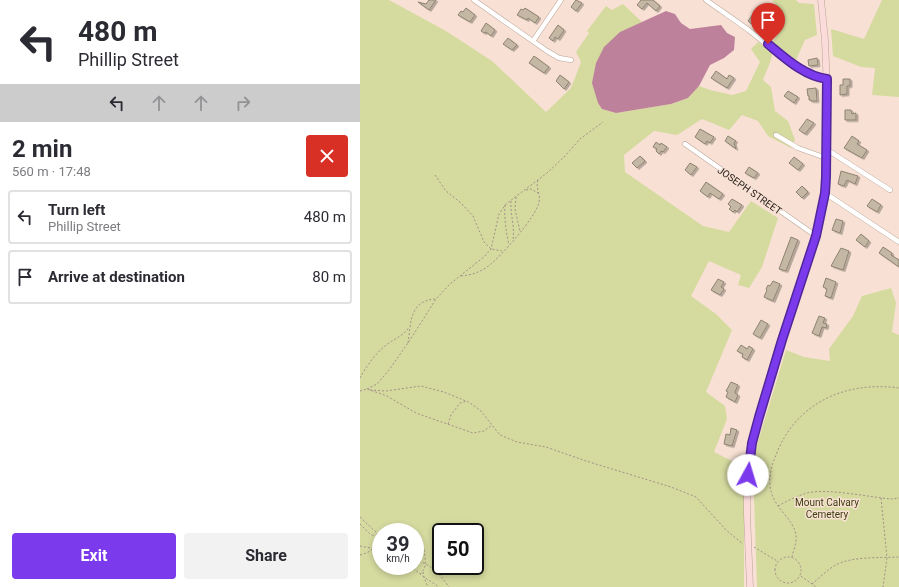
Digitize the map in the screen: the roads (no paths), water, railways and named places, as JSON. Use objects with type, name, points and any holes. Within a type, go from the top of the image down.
[{"type":"main road","points":[[750,587],[747,488],[752,443],[816,236],[825,193],[827,79],[821,0]]},
{"type":"street","points":[[474,0],[559,58],[571,60]]},
{"type":"street","points":[[533,40],[561,0]]},
{"type":"street","points":[[706,0],[799,68],[816,77],[827,79]]},
{"type":"street","points":[[776,135],[798,148],[826,158]]},
{"type":"street","name":"JOSEPH STREET","points":[[685,144],[816,236]]},
{"type":"street","points":[[826,149],[890,190]]},
{"type":"street","points":[[825,193],[899,242]]},
{"type":"park label","name":"Mount Calvary Cemetery","points":[[827,508]]}]
